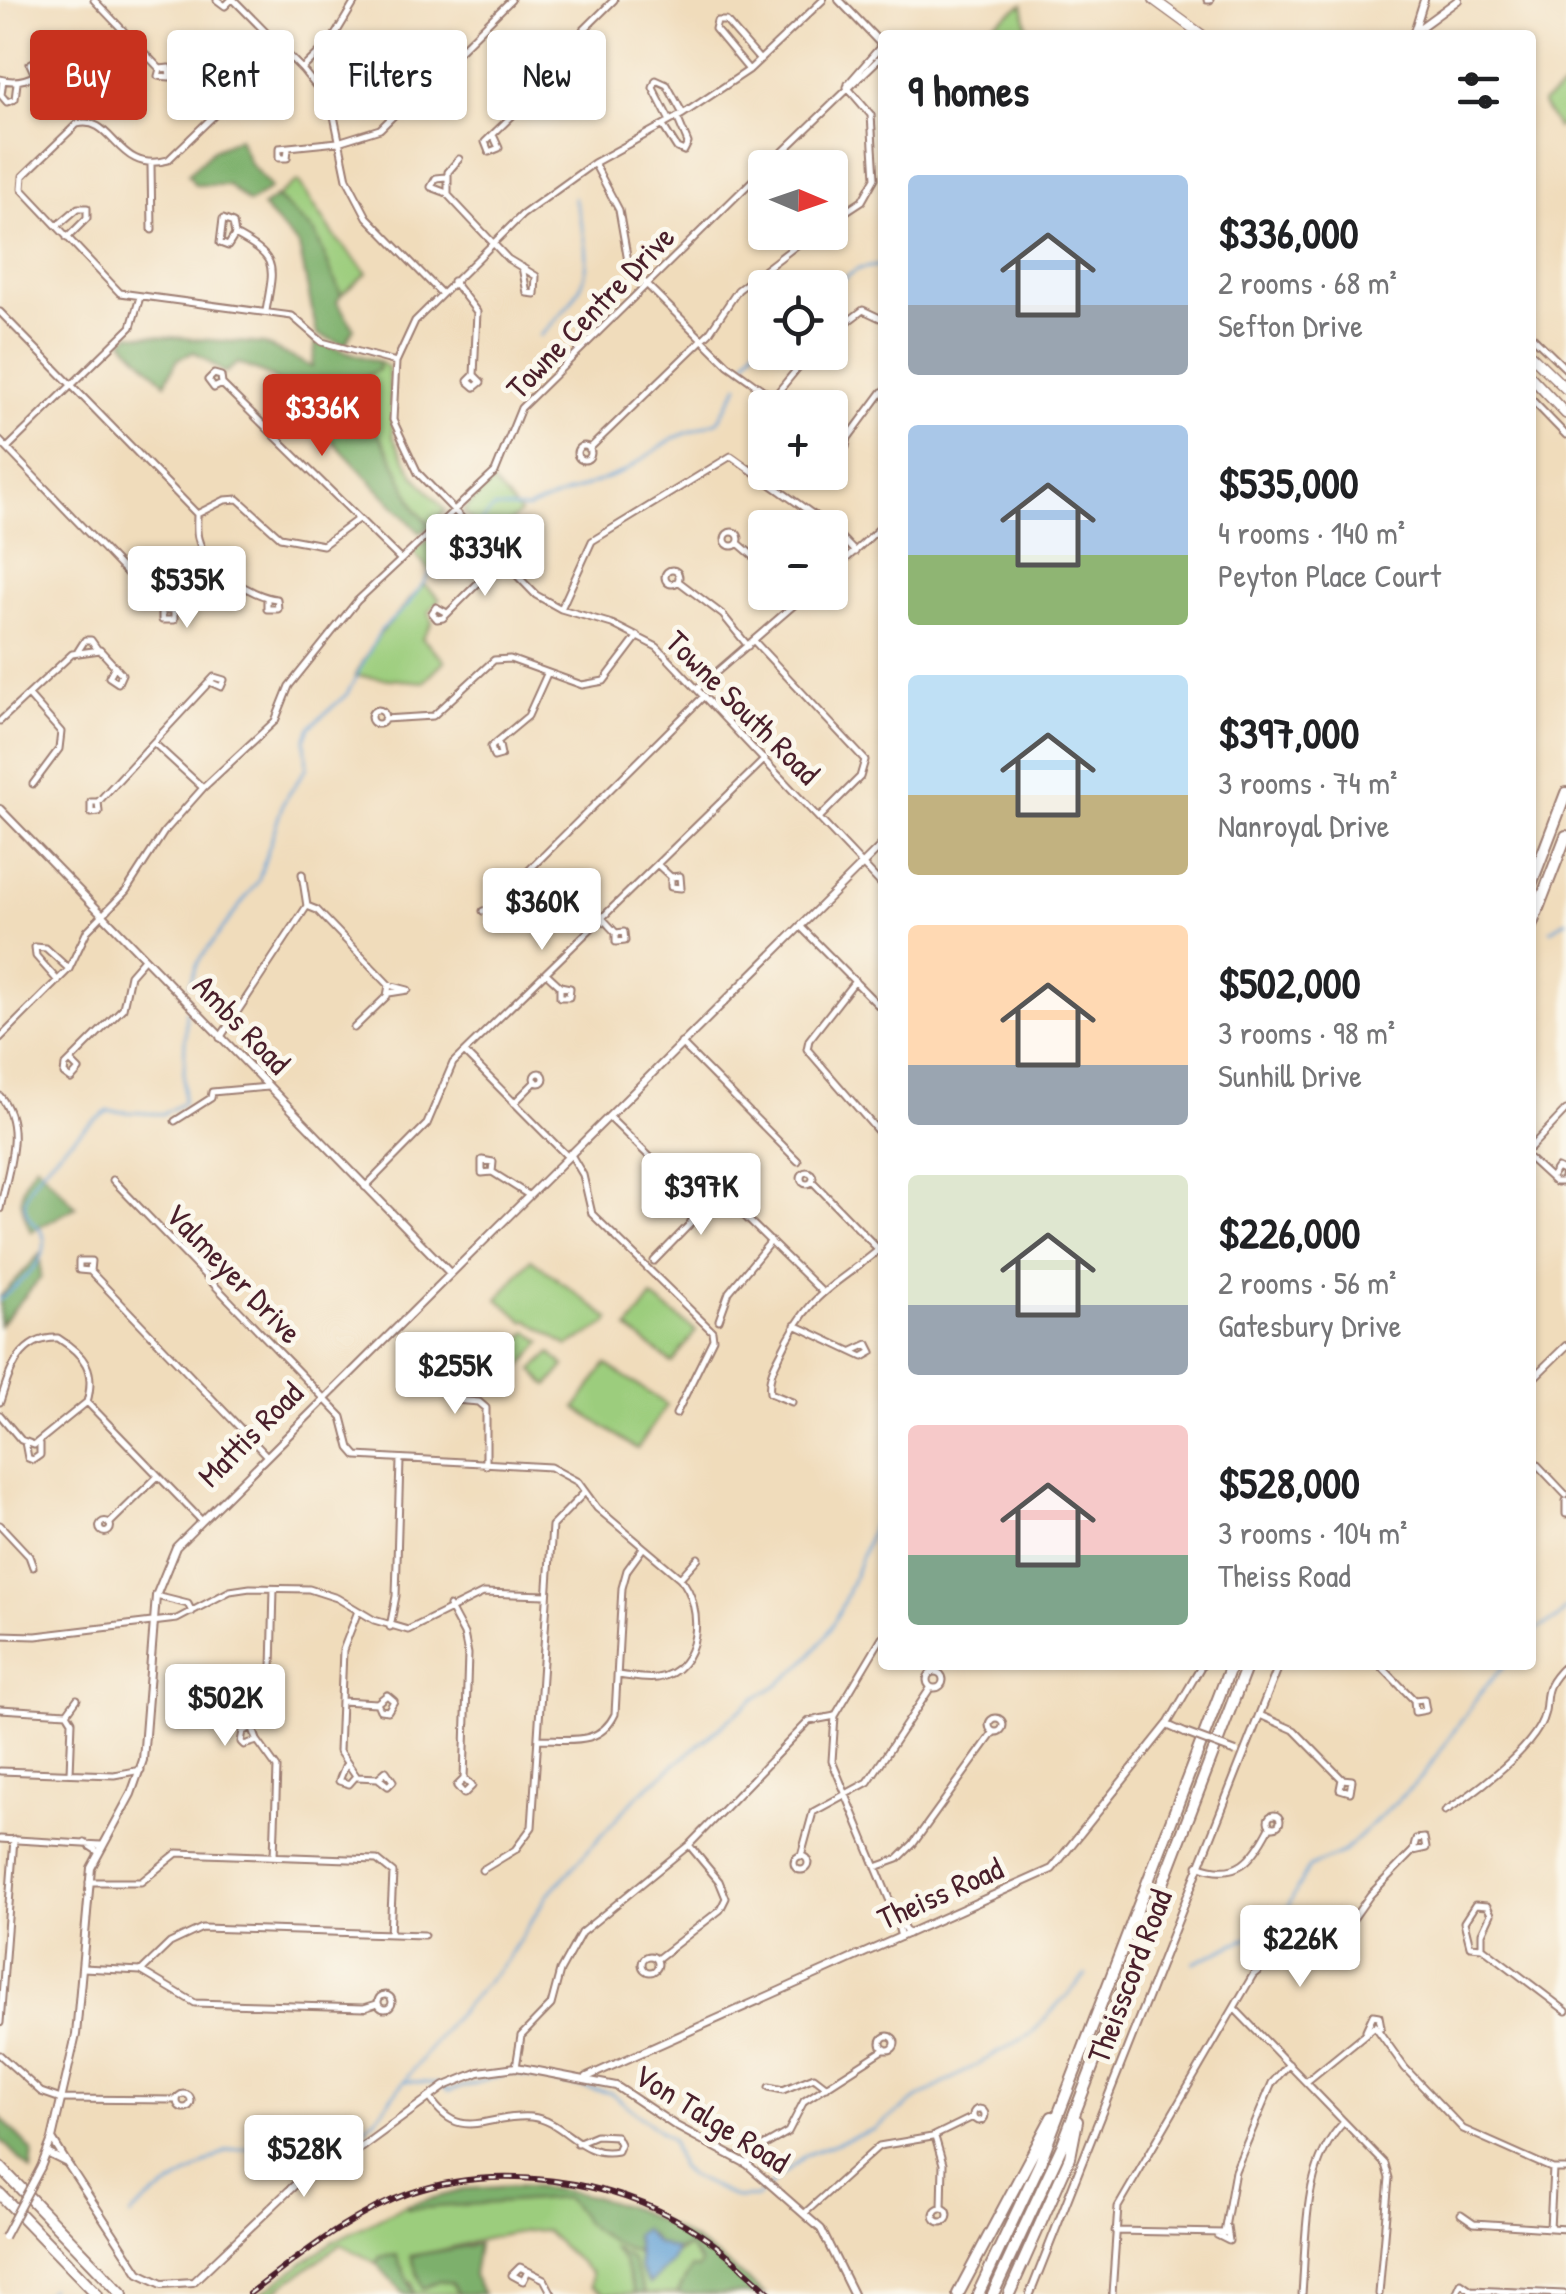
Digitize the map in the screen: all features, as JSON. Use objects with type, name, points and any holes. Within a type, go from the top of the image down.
[{"type":"highway","points":[[1154,0],[1195,30]]},
{"type":"highway","points":[[1536,360],[1566,389]]},
{"type":"highway","points":[[1536,382],[1566,414]]},
{"type":"highway","points":[[1536,871],[1566,793]]},
{"type":"highway","points":[[1536,914],[1566,836]]},
{"type":"highway","points":[[978,2294],[1021,2207],[1229,1670]]},
{"type":"highway","points":[[993,2294],[1039,2201],[1084,2090],[1245,1670]]},
{"type":"highway","points":[[1009,2294],[1070,2157],[1084,2090]]},
{"type":"highway","points":[[958,2294],[1064,2100]]},
{"type":"highway","points":[[0,2168],[122,2294]]},
{"type":"highway","points":[[0,2194],[97,2294]]},
{"type":"street","points":[[94,0],[160,69]]},
{"type":"street","points":[[218,0],[225,6],[232,0],[262,30]]},
{"type":"street","points":[[302,68],[332,40],[356,0]]},
{"type":"street","points":[[288,148],[338,142],[380,129],[511,0]]},
{"type":"street","points":[[494,138],[515,113],[535,78],[614,0]]},
{"type":"street","name":"Towne South Road","points":[[823,0],[749,70],[680,116],[553,190],[493,242],[415,321],[396,362],[392,392],[398,435],[418,472],[501,560],[536,595],[561,609],[638,636],[657,647],[878,880]]},
{"type":"street","points":[[839,0],[878,41]]},
{"type":"street","points":[[1413,30],[1424,0]]},
{"type":"street","points":[[1417,30],[1458,0]]},
{"type":"street","points":[[749,70],[715,29],[717,21],[726,21],[759,59]]},
{"type":"street","name":"Towne Centre Drive","points":[[847,87],[852,75],[878,49]]},
{"type":"street","name":"Towne Centre Drive","points":[[783,150],[878,60]]},
{"type":"street","points":[[294,61],[332,106],[347,179],[367,218],[440,292]]},
{"type":"street","points":[[17,82],[17,94],[7,102],[0,95],[2,79],[17,82],[30,74]]},
{"type":"street","points":[[656,80],[667,86],[680,116],[688,143],[684,150],[677,148],[666,123],[653,88],[656,80]]},
{"type":"street","points":[[847,87],[870,115],[875,178],[862,201],[848,210]]},
{"type":"street","points":[[209,120],[168,160],[150,166],[132,160],[100,127],[86,121],[77,124],[22,183],[25,196],[114,287],[140,297],[292,316],[322,342],[396,362]]},
{"type":"street","points":[[447,193],[446,178],[459,159]]},
{"type":"street","points":[[594,163],[619,210],[629,267],[702,340],[763,390]]},
{"type":"street","points":[[150,166],[152,230]]},
{"type":"street","points":[[446,178],[436,178],[431,188],[447,193],[493,242],[538,280],[535,294],[527,293],[522,267]]},
{"type":"street","name":"Towne Centre Drive","points":[[0,1038],[70,969],[86,931],[203,788],[276,721],[290,686],[357,600],[495,472],[521,408],[748,185]]},
{"type":"street","points":[[56,227],[82,206],[87,208],[88,218],[67,238]]},
{"type":"street","points":[[235,234],[228,246],[220,243],[223,219],[233,223],[235,234],[262,250],[273,264],[266,311]]},
{"type":"street","points":[[589,449],[702,340],[738,290],[790,250]]},
{"type":"street","points":[[453,281],[477,312],[474,375]]},
{"type":"street","points":[[7,448],[130,327],[140,297]]},
{"type":"street","points":[[848,321],[863,310],[878,317]]},
{"type":"street","points":[[0,312],[197,514],[198,540],[212,558],[234,580],[267,600]]},
{"type":"street","points":[[1536,340],[1566,369]]},
{"type":"street","points":[[780,390],[796,370]]},
{"type":"street","points":[[222,384],[400,558]]},
{"type":"street","points":[[848,438],[878,397]]},
{"type":"street","points":[[1536,404],[1566,436]]},
{"type":"street","points":[[0,442],[162,610]]},
{"type":"street","points":[[561,609],[592,541],[730,456],[742,460],[831,528],[855,552]]},
{"type":"street","points":[[197,514],[225,500],[238,499],[280,537],[323,545],[358,519]]},
{"type":"street","points":[[848,558],[878,530]]},
{"type":"street","points":[[738,544],[748,552]]},
{"type":"street","points":[[445,612],[501,560]]},
{"type":"street","points":[[678,580],[723,616],[866,760],[860,777],[820,817]]},
{"type":"street","points":[[697,689],[788,610]]},
{"type":"street","points":[[384,718],[433,716],[494,660],[510,659],[582,686],[604,681],[638,636]]},
{"type":"street","points":[[0,721],[78,651],[98,650],[115,666]]},
{"type":"street","points":[[499,745],[528,716],[547,673]]},
{"type":"street","points":[[98,802],[212,683]]},
{"type":"street","points":[[483,911],[516,884],[704,696]]},
{"type":"street","points":[[30,697],[55,721],[62,740],[57,754],[32,784]]},
{"type":"street","points":[[154,742],[203,788]]},
{"type":"street","points":[[365,1187],[427,1124],[445,1076],[465,1054],[765,758]]},
{"type":"street","name":"Ambs Road","points":[[0,809],[449,1272]]},
{"type":"street","name":"Mattis Road","points":[[2,2241],[47,2153],[62,2100],[76,2035],[89,1882],[99,1848],[141,1770],[156,1596],[170,1557],[200,1519],[265,1454],[878,849]]},
{"type":"street","points":[[658,865],[671,877]]},
{"type":"street","points":[[220,1038],[307,906],[302,874]]},
{"type":"street","points":[[307,906],[316,910],[389,989],[354,1028]]},
{"type":"street","points":[[602,918],[616,932]]},
{"type":"street","points":[[800,926],[878,1004]]},
{"type":"street","points":[[58,980],[36,956],[36,947],[46,948],[70,969]]},
{"type":"street","points":[[72,1063],[124,1008],[130,975],[144,959]]},
{"type":"street","points":[[546,973],[560,986]]},
{"type":"street","points":[[855,981],[809,1040],[807,1050],[878,1131]]},
{"type":"street","points":[[681,1044],[798,1161]]},
{"type":"street","points":[[465,1054],[568,1154],[583,1175],[592,1214],[712,1330],[713,1340],[676,1414]]},
{"type":"street","points":[[514,1104],[536,1081]]},
{"type":"street","points":[[175,1121],[211,1098],[212,1092],[268,1088]]},
{"type":"street","points":[[0,1096],[11,1110],[15,1130],[0,1209]]},
{"type":"street","points":[[1536,1142],[1566,1110]]},
{"type":"street","points":[[608,1115],[656,1162],[711,1188],[821,1291]]},
{"type":"street","points":[[1536,1164],[1551,1176]]},
{"type":"street","points":[[492,1172],[527,1194]]},
{"type":"street","name":"Valmeyer Drive","points":[[113,1180],[342,1417],[350,1448],[357,1456],[550,1467],[570,1476],[643,1548],[680,1578]]},
{"type":"street","points":[[812,1181],[878,1245]]},
{"type":"street","points":[[654,1261],[689,1225],[711,1188]]},
{"type":"street","points":[[719,1320],[744,1270],[771,1241]]},
{"type":"street","points":[[792,1402],[768,1390],[773,1369],[794,1325],[821,1291],[878,1250]]},
{"type":"street","points":[[90,1271],[265,1454]]},
{"type":"street","points":[[794,1325],[853,1351]]},
{"type":"street","points":[[0,1402],[22,1351],[32,1341],[58,1338],[88,1364],[92,1384],[87,1402],[40,1444],[40,1455],[33,1460],[28,1458],[25,1442],[0,1415]]},
{"type":"street","points":[[1536,1375],[1566,1346]]},
{"type":"street","points":[[446,1374],[444,1387],[454,1400],[479,1402],[486,1408],[486,1464]]},
{"type":"street","points":[[87,1402],[200,1519]]},
{"type":"street","points":[[25,1442],[40,1444]]},
{"type":"street","points":[[390,1627],[396,1596],[400,1461]]},
{"type":"street","points":[[1536,1464],[1566,1498],[1566,1514]]},
{"type":"street","points":[[110,1524],[157,1477]]},
{"type":"street","points":[[482,1870],[514,1850],[532,1826],[552,1526],[584,1492]]},
{"type":"street","points":[[0,1525],[30,1556],[33,1567]]},
{"type":"street","points":[[540,1739],[583,1740],[602,1732],[614,1714],[622,1588],[627,1570],[643,1548]]},
{"type":"street","points":[[616,1675],[657,1678],[676,1670],[691,1653],[696,1607],[692,1591],[680,1578],[698,1558]]},
{"type":"street","points":[[274,1589],[272,1668],[252,1707],[251,1728],[277,1768],[274,1856]]},
{"type":"street","points":[[0,1635],[36,1636],[177,1619],[230,1591],[309,1589],[337,1598],[390,1627],[418,1627],[448,1606],[483,1593],[547,1595]]},
{"type":"street","points":[[156,1596],[188,1604],[192,1612]]},
{"type":"street","points":[[448,1606],[464,1634],[468,1654],[464,1778]]},
{"type":"street","points":[[358,1611],[343,1650],[339,1751],[345,1766],[356,1776],[378,1778]]},
{"type":"street","points":[[878,1643],[835,1716],[832,1762],[904,1935]]},
{"type":"street","points":[[1445,1812],[1472,1795],[1538,1730],[1545,1688],[1566,1665]]},
{"type":"street","name":"Theiss Road","points":[[586,2077],[1052,1870],[1167,1725],[1196,1670]]},
{"type":"street","points":[[1167,1725],[1247,1756],[1277,1670]]},
{"type":"street","points":[[1385,1670],[1414,1700]]},
{"type":"street","points":[[801,1856],[813,1812],[868,1782],[932,1687]]},
{"type":"street","points":[[67,1713],[77,1699]]},
{"type":"street","points":[[341,1701],[377,1702]]},
{"type":"street","points":[[0,1709],[67,1713]]},
{"type":"street","points":[[67,1713],[72,1721],[70,1773]]},
{"type":"street","points":[[516,2067],[521,2036],[551,2004],[560,1970],[580,1933],[689,1846],[809,1721],[835,1716]]},
{"type":"street","points":[[1262,1716],[1294,1730],[1342,1779]]},
{"type":"street","points":[[251,1728],[243,1731],[240,1742],[257,1741]]},
{"type":"street","points":[[876,1868],[898,1859],[913,1844],[993,1733]]},
{"type":"street","name":"Theisscord Road","points":[[1030,2294],[1198,1865],[1247,1756]]},
{"type":"street","points":[[345,1766],[339,1781],[348,1784],[356,1776]]},
{"type":"street","points":[[0,1771],[114,1775],[141,1770]]},
{"type":"street","points":[[114,1775],[135,1784]]},
{"type":"street","points":[[1198,1865],[1216,1872],[1240,1868],[1253,1857],[1270,1827]]},
{"type":"street","points":[[0,1838],[85,1843],[99,1848]]},
{"type":"street","points":[[0,2023],[14,1839]]},
{"type":"street","points":[[657,1960],[720,1910],[726,1898],[720,1881],[689,1846]]},
{"type":"street","points":[[1112,2294],[1115,2231],[1123,2195],[1265,1962],[1276,1956],[1314,1957],[1334,1946],[1370,1894],[1413,1851]]},
{"type":"street","points":[[89,1882],[142,1882],[177,1853],[377,1860],[394,1873],[390,1934]]},
{"type":"street","points":[[1482,1946],[1491,1914],[1487,1906],[1475,1906],[1464,1922],[1470,1946],[1482,1946],[1566,2011]]},
{"type":"street","points":[[141,1971],[170,1943],[202,1928],[424,1935]]},
{"type":"street","points":[[1292,1956],[1302,1972],[1310,1969],[1314,1957]]},
{"type":"street","points":[[83,1968],[141,1971],[195,2003],[364,2008],[377,2004]]},
{"type":"street","points":[[1235,2009],[1385,2164],[1389,2178],[1379,2294]]},
{"type":"street","points":[[1366,2030],[1369,2020],[1377,2015],[1381,2030],[1405,2068],[1463,2129],[1553,2169],[1566,2169]]},
{"type":"street","points":[[1306,2082],[1366,2030],[1376,2026],[1381,2030]]},
{"type":"street","points":[[747,2164],[760,2148],[788,2132],[804,2101],[885,2049]]},
{"type":"street","points":[[0,2055],[41,2092],[62,2100],[176,2100]]},
{"type":"street","points":[[52,2139],[135,2268],[169,2290],[199,2278],[300,2180],[352,2154],[443,2087],[479,2072],[516,2067],[610,2084],[615,2064]]},
{"type":"street","points":[[1115,2231],[1217,2235],[1227,2227],[1234,2171],[1272,2083],[1290,2064]]},
{"type":"street","points":[[769,2086],[783,2090],[814,2077],[827,2087]]},
{"type":"street","name":"Von Talge Road","points":[[610,2084],[747,2164],[806,2212],[836,2251],[853,2294]]},
{"type":"street","points":[[428,2096],[442,2116],[455,2122],[532,2117],[549,2122],[577,2143],[603,2154],[617,2152],[620,2144],[616,2136],[596,2135],[577,2143]]},
{"type":"street","points":[[806,2212],[880,2146],[935,2136],[973,2117]]},
{"type":"street","points":[[1302,2294],[1311,2184],[1320,2159],[1344,2122]]},
{"type":"street","points":[[935,2136],[944,2164],[942,2208]]},
{"type":"street","points":[[47,2153],[67,2163]]},
{"type":"street","points":[[1550,2228],[1553,2169]]},
{"type":"street","points":[[1461,2214],[1474,2223],[1566,2229]]},
{"type":"street","points":[[527,2272],[544,2279],[552,2294]]},
{"type":"street","points":[[1456,2294],[1458,2284],[1469,2292],[1564,2294]]},
{"type":"green space","points":[[1023,4],[1028,30],[984,30]]},
{"type":"green space","points":[[1566,86],[1566,122],[1557,128],[1542,103]]},
{"type":"green space","points":[[239,138],[249,162],[271,188],[249,203],[228,185],[195,185],[188,174],[213,150]]},
{"type":"green space","points":[[298,181],[336,238],[367,273],[341,295],[315,234],[276,197]]},
{"type":"green space","points":[[276,197],[315,233],[341,295],[337,302],[354,328],[345,345],[317,334],[299,246],[262,207]]},
{"type":"green space","points":[[130,334],[264,344],[312,367],[316,342],[379,362],[378,370],[352,383],[353,393],[393,459],[416,510],[431,526],[420,533],[272,377],[238,363],[225,373],[194,352],[178,359],[165,383],[123,341]]},
{"type":"green space","points":[[379,362],[388,367],[393,437],[414,475],[445,510],[431,526],[416,510],[393,459],[353,393],[352,383],[378,370]]},
{"type":"green space","points":[[492,482],[520,513],[490,542],[463,511]]},
{"type":"green space","points":[[455,521],[475,539],[433,575],[413,551]]},
{"type":"green space","points":[[424,584],[440,599],[429,611],[432,623],[422,638],[445,661],[424,682],[355,676],[378,636]]},
{"type":"green space","points":[[36,1164],[76,1207],[31,1232],[22,1189]]},
{"type":"green space","points":[[40,1254],[41,1277],[0,1325],[0,1297]]},
{"type":"green space","points":[[531,1259],[610,1319],[607,1324],[568,1346],[528,1320],[525,1322],[498,1299]]},
{"type":"green space","points":[[652,1297],[696,1331],[672,1363],[628,1329]]},
{"type":"green space","points":[[528,1331],[542,1342],[520,1368],[507,1357]]},
{"type":"green space","points":[[551,1353],[565,1366],[548,1386],[533,1370]]},
{"type":"green space","points":[[606,1364],[667,1405],[637,1449],[576,1408]]},
{"type":"green space","points":[[0,2117],[33,2152],[31,2171],[0,2139]]},
{"type":"green space","points":[[512,2186],[585,2195],[648,2216],[706,2249],[764,2294],[677,2294],[691,2268],[698,2269],[701,2263],[689,2247],[676,2250],[656,2243],[650,2234],[635,2235],[637,2252],[625,2248],[590,2227],[565,2198],[408,2209],[406,2205],[468,2189]]},
{"type":"green space","points":[[565,2198],[626,2250],[637,2252],[640,2269],[689,2247],[701,2263],[698,2269],[691,2268],[677,2294],[645,2294],[631,2259],[613,2248],[622,2259],[635,2294],[605,2294],[591,2286],[591,2273],[544,2230],[528,2231],[411,2256],[424,2289],[439,2280],[452,2283],[458,2294],[414,2294],[412,2283],[380,2257],[376,2263],[341,2244],[271,2294],[260,2294],[332,2242],[406,2205],[408,2209]]},
{"type":"green space","points":[[478,2244],[473,2275],[483,2294],[458,2294],[452,2283],[439,2280],[423,2289],[411,2256]]},
{"type":"green space","points":[[611,2246],[631,2259],[645,2294],[635,2294],[622,2259]]},
{"type":"green space","points":[[396,2255],[414,2294],[404,2294],[376,2263],[380,2257]]},
{"type":"water","points":[[643,2229],[656,2243],[676,2250],[671,2263],[649,2284],[640,2269],[635,2235]]},
{"type":"waterway","points":[[540,336],[571,302],[585,273],[585,242],[574,198]]},
{"type":"waterway","points":[[848,276],[858,269],[878,266]]},
{"type":"waterway","points":[[742,367],[748,358]]},
{"type":"waterway","points":[[479,524],[494,508],[527,509],[623,472],[674,438],[718,421],[739,385]]},
{"type":"waterway","points":[[189,985],[198,962],[258,881],[283,803],[307,767],[305,740],[310,727],[347,694],[380,631],[407,606],[437,564],[465,540]]},
{"type":"waterway","points":[[1551,930],[1566,921]]},
{"type":"waterway","points":[[0,1300],[32,1269],[44,1250],[41,1231],[28,1216],[25,1204],[28,1192],[46,1165],[108,1111],[162,1114],[183,1103],[186,1010]]},
{"type":"waterway","points":[[130,2216],[148,2200],[226,2151],[271,2145],[318,2156],[345,2144],[376,2118],[449,2023],[506,1961],[547,1896],[637,1796],[807,1660],[838,1614],[878,1514]]},
{"type":"waterway","points":[[1536,1630],[1557,1619],[1566,1608]]},
{"type":"waterway","points":[[1194,1963],[1270,1927],[1287,1908],[1309,1867],[1342,1853],[1423,1776],[1500,1670]]},
{"type":"waterway","points":[[405,2081],[439,2084],[449,2091],[510,2073],[611,2093],[671,2140],[680,2167],[689,2175],[736,2198],[757,2197],[805,2155],[875,2129],[918,2098],[1031,2034],[1086,1975]]},
{"type":"waterway","points":[[45,2294],[50,2288]]},
{"type":"railway","points":[[249,2294],[326,2237],[388,2202],[444,2184],[516,2178],[590,2187],[658,2211],[711,2242],[771,2294]]}]
